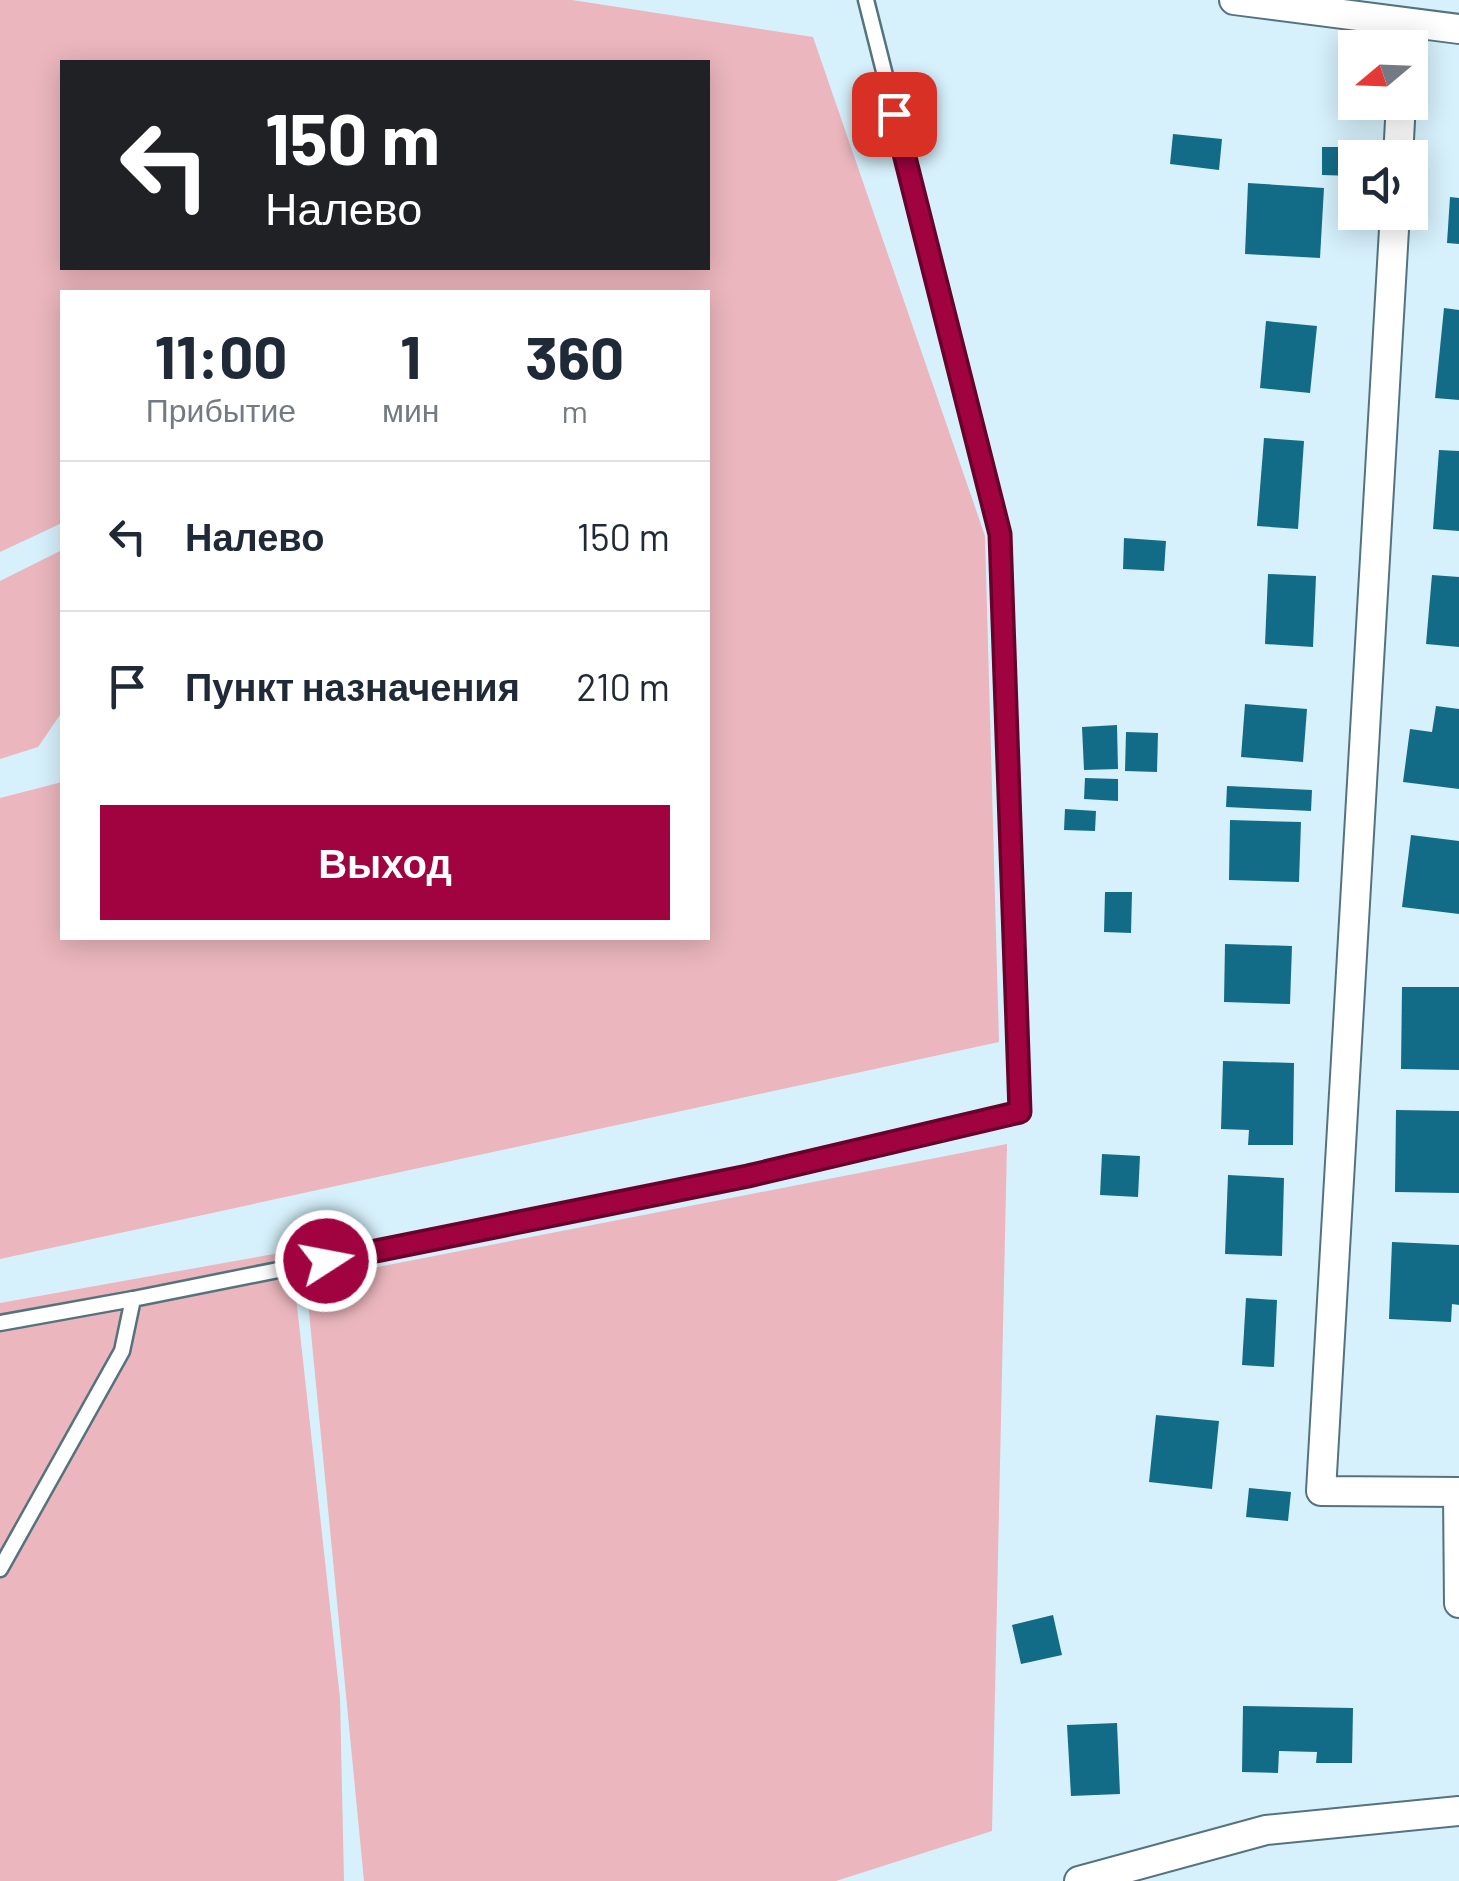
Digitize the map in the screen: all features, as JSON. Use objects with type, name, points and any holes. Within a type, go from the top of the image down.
[{"type":"street","points":[[1234,0],[1381,30]]},
{"type":"street","points":[[1428,32],[1459,29]]},
{"type":"street","points":[[1394,230],[1320,1490],[1459,1492],[1459,1603]]},
{"type":"street","points":[[1079,1881],[1266,1830],[1459,1811]]},
{"type":"lane","points":[[0,1323],[748,1176],[1020,1112],[1000,534],[866,0]]},
{"type":"lane","points":[[0,1570],[122,1351],[134,1299]]},
{"type":"shaded area","points":[[0,0],[572,0],[813,37],[985,536],[999,1042],[0,1259],[0,798],[60,783],[60,940],[710,940],[710,290],[60,290],[60,524],[0,552]]},
{"type":"shaded area","points":[[60,551],[60,715],[38,747],[0,759],[0,581]]},
{"type":"shaded area","points":[[1007,1144],[992,1831],[836,1881],[364,1881],[306,1281]]},
{"type":"shaded area","points":[[291,1251],[340,1698],[344,1881],[0,1881],[0,1303]]},
{"type":"building","points":[[1173,134],[1222,139],[1219,170],[1170,164]]},
{"type":"building","points":[[1322,147],[1338,147],[1338,175],[1322,175]]},
{"type":"building","points":[[1248,183],[1324,188],[1320,258],[1245,254]]},
{"type":"building","points":[[1450,197],[1459,198],[1459,244],[1447,243]]},
{"type":"building","points":[[1444,308],[1459,310],[1459,400],[1435,398]]},
{"type":"building","points":[[1266,321],[1317,326],[1310,393],[1260,388]]},
{"type":"building","points":[[1264,438],[1304,441],[1298,529],[1257,526]]},
{"type":"building","points":[[1439,450],[1459,451],[1459,531],[1433,529]]},
{"type":"building","points":[[1124,538],[1166,541],[1164,571],[1123,569]]},
{"type":"building","points":[[1268,574],[1316,576],[1313,647],[1265,644]]},
{"type":"building","points":[[1432,575],[1459,577],[1459,647],[1426,644]]},
{"type":"building","points":[[1245,704],[1307,709],[1303,762],[1241,757]]},
{"type":"building","points":[[1436,706],[1459,709],[1459,789],[1403,782],[1410,729],[1432,732]]},
{"type":"building","points":[[1117,725],[1118,769],[1084,770],[1082,727]]},
{"type":"building","points":[[1126,732],[1158,733],[1157,772],[1125,771]]},
{"type":"building","points":[[1085,778],[1118,779],[1118,801],[1084,799]]},
{"type":"building","points":[[1227,786],[1312,790],[1311,811],[1226,807]]},
{"type":"building","points":[[1065,809],[1096,811],[1095,831],[1064,830]]},
{"type":"building","points":[[1230,820],[1301,822],[1299,882],[1229,880]]},
{"type":"building","points":[[1411,835],[1459,841],[1459,914],[1402,907]]},
{"type":"building","points":[[1105,892],[1132,892],[1131,933],[1104,932]]},
{"type":"building","points":[[1225,944],[1292,946],[1290,1004],[1224,1002]]},
{"type":"building","points":[[1402,987],[1459,987],[1459,1070],[1401,1069]]},
{"type":"building","points":[[1223,1061],[1294,1063],[1293,1145],[1248,1145],[1249,1130],[1221,1129]]},
{"type":"building","points":[[1396,1110],[1459,1111],[1459,1193],[1395,1192]]},
{"type":"building","points":[[1102,1154],[1140,1156],[1138,1197],[1100,1195]]},
{"type":"building","points":[[1228,1175],[1284,1178],[1282,1256],[1225,1254]]},
{"type":"building","points":[[1392,1242],[1459,1245],[1459,1305],[1452,1304],[1451,1322],[1389,1319]]},
{"type":"building","points":[[1246,1298],[1277,1300],[1274,1367],[1242,1365]]},
{"type":"building","points":[[1156,1415],[1219,1421],[1212,1489],[1149,1482]]},
{"type":"building","points":[[1249,1488],[1291,1492],[1288,1521],[1246,1517]]},
{"type":"building","points":[[1053,1615],[1062,1655],[1021,1664],[1012,1625]]},
{"type":"building","points":[[1243,1706],[1353,1708],[1352,1763],[1316,1763],[1317,1752],[1279,1751],[1278,1773],[1242,1772]]},
{"type":"building","points":[[1117,1723],[1120,1794],[1071,1796],[1067,1725]]},
{"type":"route","points":[[326,1261],[748,1176],[1020,1112],[1000,534],[894,114]]}]
